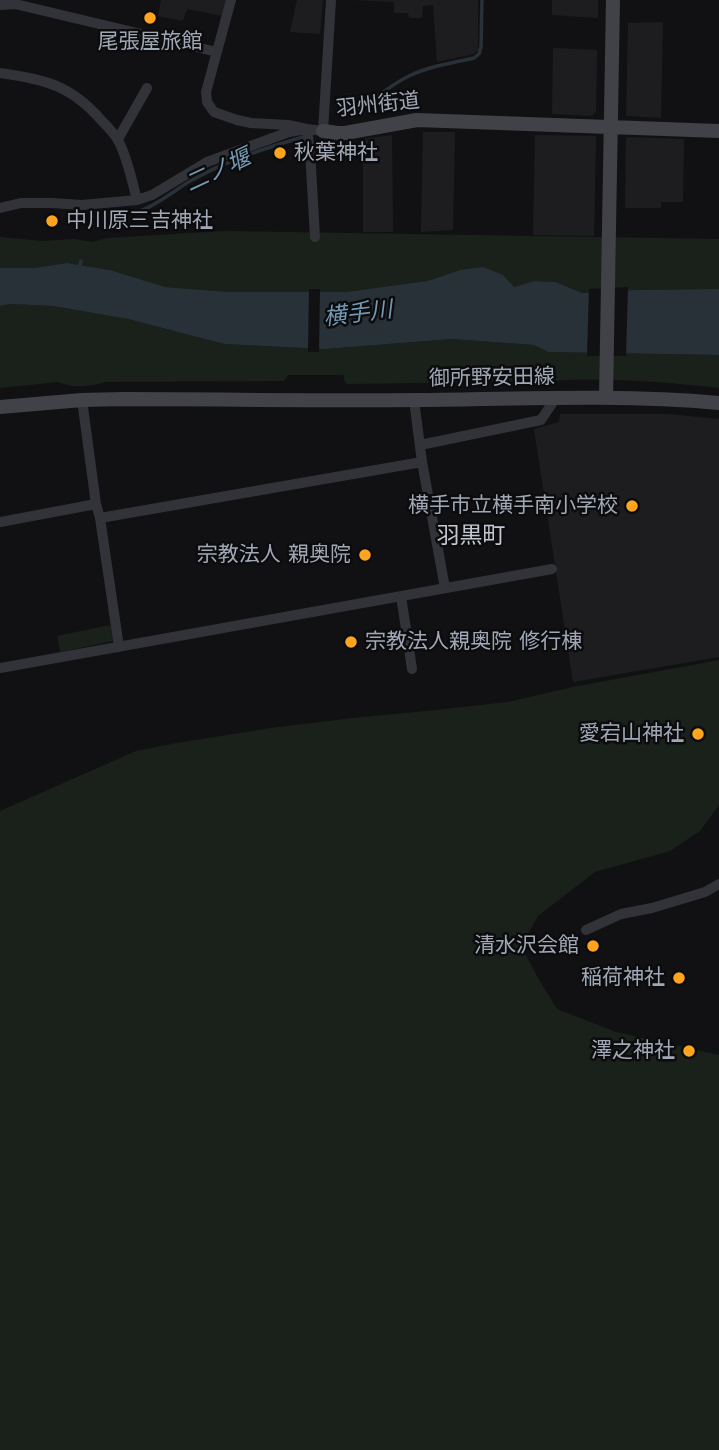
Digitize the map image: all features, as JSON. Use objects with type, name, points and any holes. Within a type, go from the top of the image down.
[{"type":"main road","points":[[606,398],[614,0]]},
{"type":"main road","name":"羽州街道","points":[[323,131],[338,134],[417,120],[611,127]]},
{"type":"main road","points":[[611,127],[719,131]]},
{"type":"main road","name":"御所野安田線","points":[[0,407],[124,398],[606,398],[719,403]]},
{"type":"street","points":[[231,0],[206,92],[207,102],[214,112],[251,123],[323,131]]},
{"type":"street","name":"羽州街道","points":[[323,131],[331,0]]},
{"type":"street","points":[[0,5],[15,4],[217,52]]},
{"type":"street","points":[[0,73],[33,78],[69,91],[97,116],[118,139],[137,200]]},
{"type":"street","points":[[118,139],[147,88]]},
{"type":"street","points":[[0,208],[21,203],[82,205],[137,200],[152,195],[207,162],[289,132],[307,129]]},
{"type":"street","points":[[307,129],[314,237]]},
{"type":"street","points":[[420,445],[541,421],[555,399]]},
{"type":"street","points":[[82,400],[119,647]]},
{"type":"street","points":[[414,400],[422,462],[445,589]]},
{"type":"street","points":[[100,518],[422,462]]},
{"type":"street","points":[[0,522],[96,504]]},
{"type":"street","points":[[0,668],[552,569]]},
{"type":"street","points":[[401,596],[412,669]]},
{"type":"street","points":[[586,930],[621,914],[705,892],[719,884]]},
{"type":"shaded area","points":[[161,0],[227,0],[223,16],[187,9],[183,21],[158,16]]},
{"type":"shaded area","points":[[297,0],[323,0],[320,34],[290,32]]},
{"type":"shaded area","points":[[352,0],[478,0],[478,51],[437,62],[433,5],[423,6],[422,18],[409,18],[408,13],[394,13],[394,2]]},
{"type":"shaded area","points":[[552,0],[598,0],[598,18],[552,15]]},
{"type":"shaded area","points":[[663,22],[661,118],[626,116],[628,23]]},
{"type":"shaded area","points":[[553,48],[597,50],[596,111],[592,116],[552,114]]},
{"type":"shaded area","points":[[423,132],[455,132],[453,230],[421,232]]},
{"type":"shaded area","points":[[392,135],[393,232],[363,232],[363,139]]},
{"type":"shaded area","points":[[535,135],[596,136],[594,236],[533,235]]},
{"type":"shaded area","points":[[626,137],[684,139],[683,202],[661,202],[661,208],[625,208]]},
{"type":"shaded area","points":[[225,231],[719,239],[719,289],[582,293],[556,282],[534,281],[514,287],[503,275],[460,270],[427,281],[346,292],[229,292],[165,287],[110,270],[67,263],[34,268],[0,268],[0,237],[93,242],[107,238]]},
{"type":"shaded area","points":[[0,306],[53,306],[128,319],[224,344],[325,349],[452,339],[534,345],[548,352],[719,355],[719,388],[614,380],[347,384],[343,375],[288,375],[284,381],[105,382],[82,386],[58,382],[0,388]]},
{"type":"shaded area","name":"横手市立横手南小学校","points":[[560,414],[667,414],[719,419],[719,657],[573,682],[534,429],[559,422]]},
{"type":"shaded area","points":[[110,625],[113,641],[60,652],[57,636]]},
{"type":"shaded area","points":[[719,660],[719,805],[700,831],[670,851],[595,872],[538,916],[521,946],[557,1009],[616,1032],[719,1055],[719,1450],[0,1450],[0,811],[136,751],[271,728],[508,702]]},
{"type":"water","name":"横手川","points":[[67,263],[110,270],[165,287],[229,292],[346,292],[427,281],[460,270],[483,267],[503,275],[514,287],[534,281],[556,282],[582,293],[719,289],[719,355],[548,352],[534,345],[452,339],[325,349],[224,344],[128,319],[53,306],[0,306],[0,268],[34,268]]},
{"type":"pier","points":[[628,287],[626,356],[587,356],[589,289]]},
{"type":"pier","points":[[309,289],[320,289],[319,352],[308,352]]},
{"type":"waterway","name":"二ノ堰","points":[[358,111],[409,76],[433,67],[474,58],[479,54],[482,0]]},
{"type":"waterway","name":"二ノ堰","points":[[137,212],[220,166],[303,137]]},
{"type":"waterway","name":"二ノ堰","points":[[79,269],[81,261]]},
{"type":"place","name":"尾張屋旅館","points":[[150,18]]},
{"type":"place","name":"秋葉神社","points":[[280,153]]},
{"type":"place","name":"中川原三吉神社","points":[[52,221]]},
{"type":"place","name":"横手市立横手南小学校","points":[[632,506]]},
{"type":"place","name":"宗教法人 親奥院","points":[[365,555]]},
{"type":"place","name":"宗教法人親奥院 修行棟","points":[[351,642]]},
{"type":"place","name":"愛宕山神社","points":[[698,734]]},
{"type":"place","name":"清水沢会館","points":[[593,946]]},
{"type":"place","name":"稲荷神社","points":[[679,978]]},
{"type":"place","name":"澤之神社","points":[[689,1051]]},
{"type":"district","name":"羽黒町","points":[[471,536]]}]
